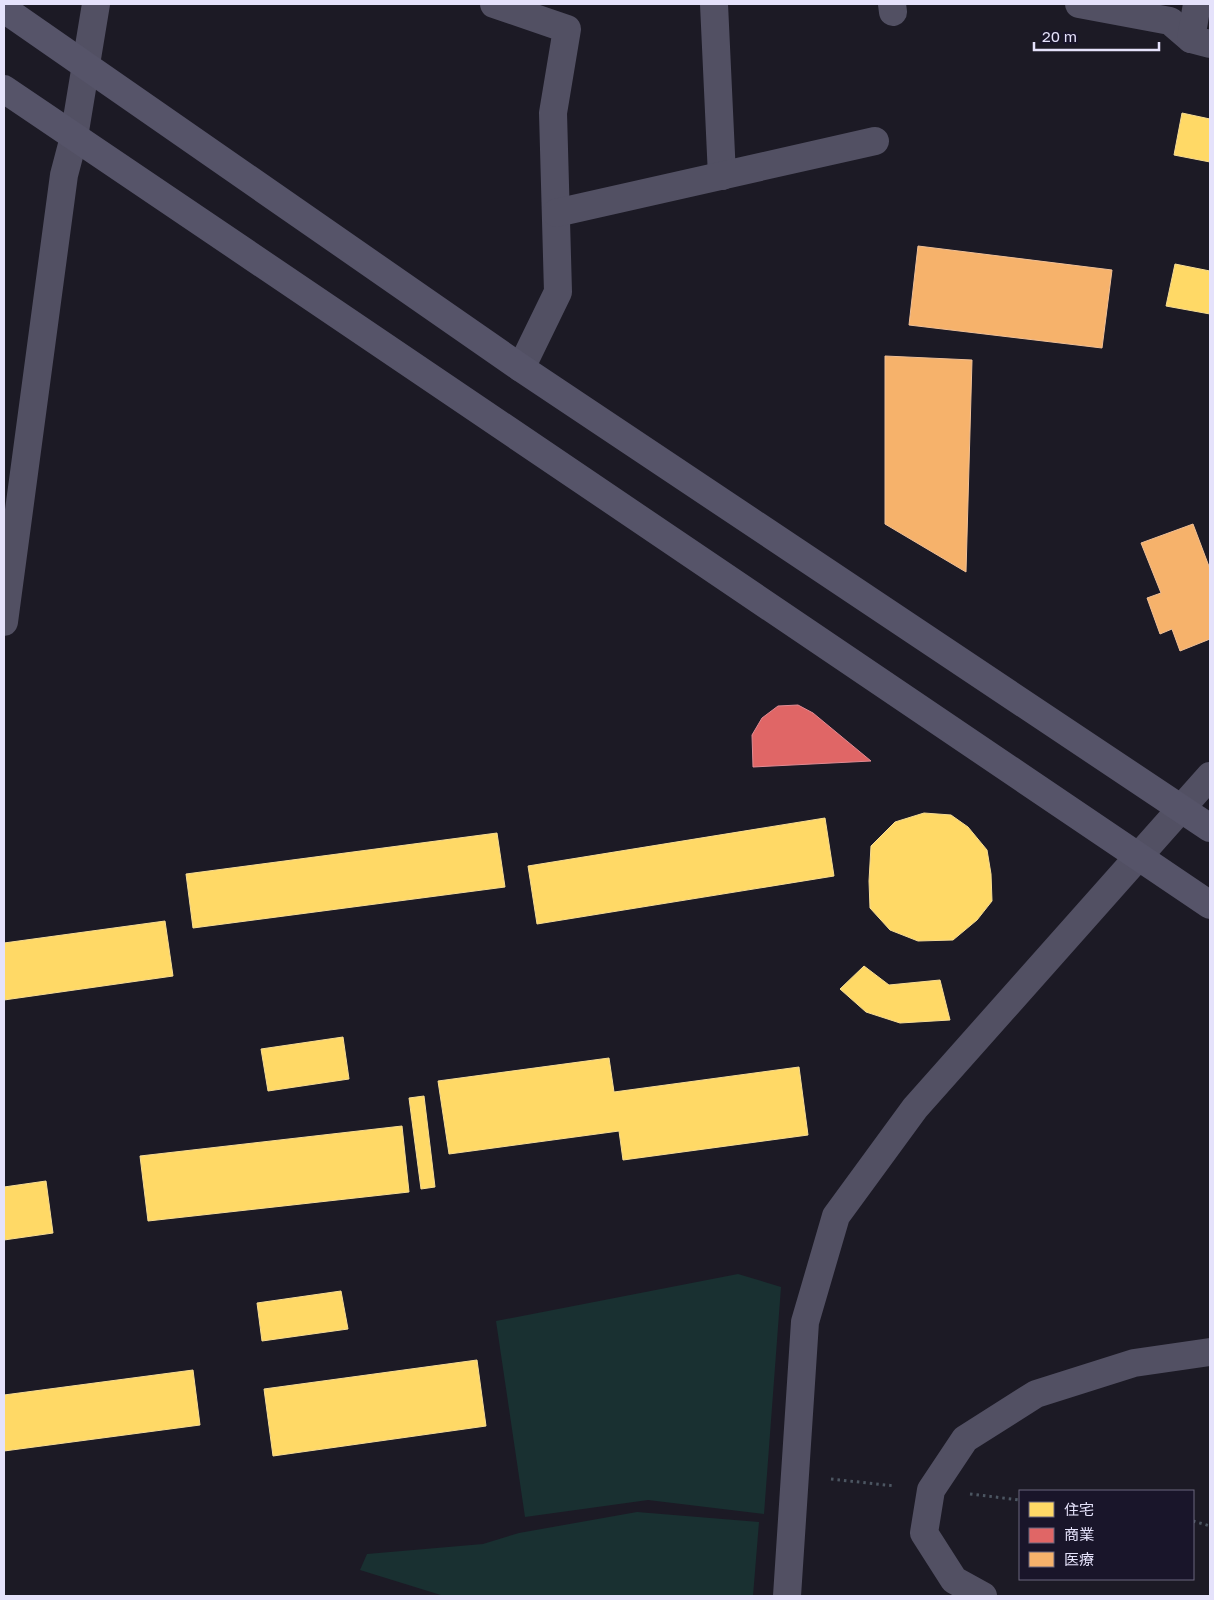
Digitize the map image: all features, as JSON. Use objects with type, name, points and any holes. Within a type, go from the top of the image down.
[{"type":"street","points":[[4,622],[64,175],[74,137],[96,4]]},
{"type":"street","points":[[494,4],[567,29],[554,114],[558,292],[522,368]]},
{"type":"street","points":[[714,4],[722,176]]},
{"type":"street","points":[[1079,4],[1170,21],[1200,41]]},
{"type":"street","points":[[1197,4],[1200,41]]},
{"type":"street","points":[[4,9],[522,368],[1210,828]]},
{"type":"street","points":[[4,89],[1210,905]]},
{"type":"street","points":[[556,213],[876,141]]},
{"type":"street","points":[[787,1596],[805,1322],[836,1216],[915,1108],[1183,809],[1210,776]]},
{"type":"street","points":[[982,1596],[954,1580],[924,1533],[931,1490],[965,1439],[1036,1394],[1134,1363],[1210,1352]]},
{"type":"path","points":[[1194,1521],[1210,1526]]},
{"type":"green space","points":[[738,1274],[781,1287],[764,1514],[648,1500],[525,1517],[496,1321]]},
{"type":"green space","points":[[637,1512],[759,1522],[753,1596],[444,1596],[360,1570],[367,1554],[483,1544],[519,1533]]},
{"type":"building: 住宅","points":[[1182,113],[1210,119],[1210,162],[1174,155]]},
{"type":"building: 住宅","points":[[1175,264],[1210,271],[1210,314],[1166,306]]},
{"type":"building: 住宅","points":[[924,813],[951,815],[968,827],[987,850],[991,874],[992,901],[977,920],[953,940],[918,941],[890,930],[870,908],[871,846],[895,822]]},
{"type":"building: 住宅","points":[[825,818],[834,876],[537,924],[528,866]]},
{"type":"building: 住宅","points":[[497,833],[505,887],[193,928],[186,874]]},
{"type":"building: 住宅","points":[[165,921],[173,976],[4,1000],[4,943]]},
{"type":"building: 住宅","points":[[864,966],[889,985],[940,980],[950,1020],[900,1023],[866,1012],[840,989]]},
{"type":"building: 住宅","points":[[343,1037],[349,1079],[268,1091],[261,1049]]},
{"type":"building: 住宅","points":[[609,1058],[614,1092],[799,1067],[808,1135],[623,1160],[619,1131],[449,1154],[438,1081]]},
{"type":"building: 住宅","points":[[424,1096],[435,1187],[421,1189],[409,1098]]},
{"type":"building: 住宅","points":[[402,1126],[409,1192],[148,1221],[140,1156]]},
{"type":"building: 住宅","points":[[46,1181],[53,1233],[4,1240],[4,1187]]},
{"type":"building: 住宅","points":[[341,1291],[348,1329],[262,1341],[257,1303]]},
{"type":"building: 住宅","points":[[477,1360],[486,1426],[273,1456],[264,1389]]},
{"type":"building: 住宅","points":[[193,1370],[200,1425],[4,1451],[4,1395]]},
{"type":"building: 商業","points":[[798,705],[813,713],[871,761],[753,767],[752,735],[762,718],[778,706]]},
{"type":"building: 医療","points":[[918,246],[1112,270],[1102,348],[909,325]]},
{"type":"building: 医療","points":[[885,356],[972,360],[966,572],[885,524]]},
{"type":"building: 医療","points":[[1193,524],[1210,569],[1210,639],[1180,651],[1172,629],[1160,634],[1147,598],[1161,593],[1141,543]]}]
